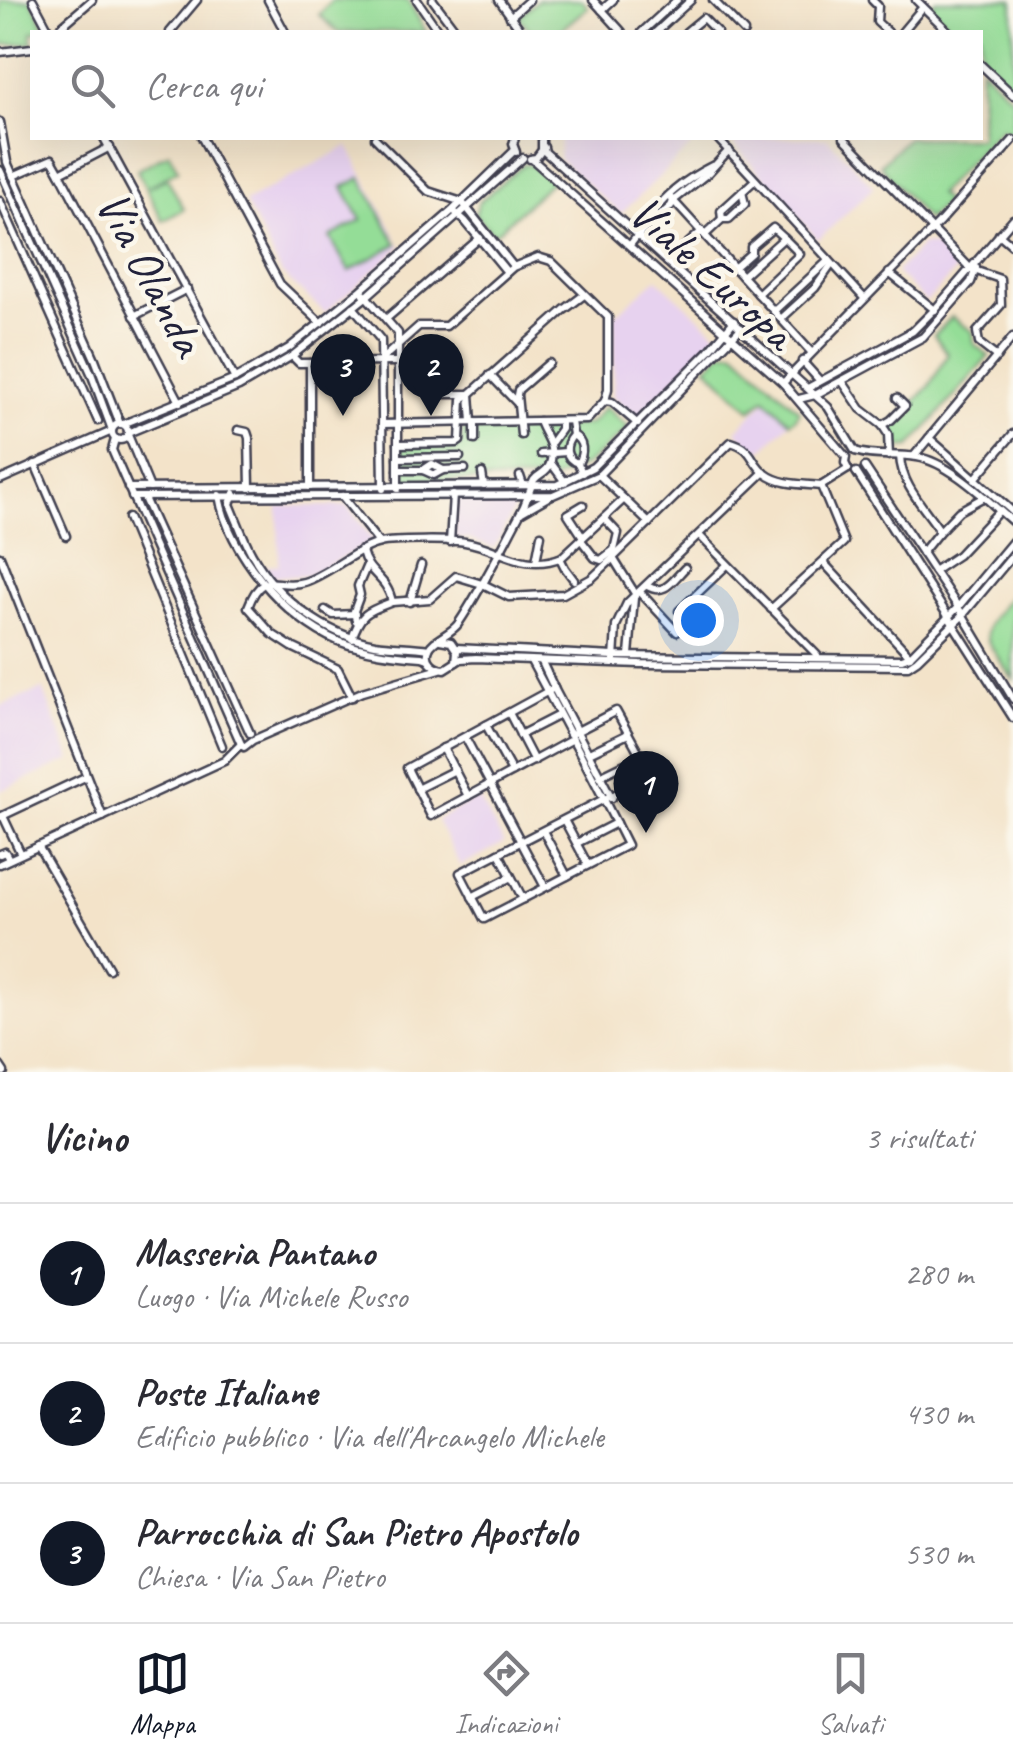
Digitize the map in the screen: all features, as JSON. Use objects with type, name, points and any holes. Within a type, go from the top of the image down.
[{"type":"street","points":[[33,0],[51,30]]},
{"type":"street","points":[[54,30],[92,0]]},
{"type":"street","points":[[172,30],[197,0]]},
{"type":"street","points":[[268,0],[284,30]]},
{"type":"street","points":[[417,0],[437,30]]},
{"type":"street","points":[[433,0],[456,30]]},
{"type":"street","points":[[498,0],[520,30]]},
{"type":"street","points":[[510,17],[528,0]]},
{"type":"street","points":[[613,0],[598,4],[620,30]]},
{"type":"street","points":[[644,30],[676,0]]},
{"type":"street","points":[[658,30],[690,0]]},
{"type":"street","points":[[713,0],[742,30]]},
{"type":"street","points":[[872,0],[878,6],[877,22],[886,30]]},
{"type":"street","points":[[916,0],[947,30]]},
{"type":"street","points":[[904,30],[923,7]]},
{"type":"street","points":[[688,30],[703,18],[715,30]]},
{"type":"street","points":[[934,30],[940,24]]},
{"type":"street","points":[[0,52],[30,48]]},
{"type":"street","points":[[983,67],[1013,96]]},
{"type":"street","points":[[0,122],[4,153],[150,488]]},
{"type":"street","points":[[105,140],[235,379]]},
{"type":"street","points":[[203,140],[280,284],[320,323]]},
{"type":"street","points":[[377,140],[428,192],[464,205],[484,238]]},
{"type":"street","points":[[0,170],[91,373],[113,434],[122,440],[128,434],[240,387],[292,356],[456,213],[514,150],[514,140]]},
{"type":"street","points":[[720,140],[864,298]]},
{"type":"street","points":[[846,140],[974,270],[1000,279],[1001,305],[977,332],[979,343],[997,356]]},
{"type":"street","points":[[783,382],[1013,140]]},
{"type":"street","points":[[464,205],[528,158],[540,155],[544,141]]},
{"type":"street","name":"Viale Europa","points":[[544,141],[550,156],[816,395],[855,451]]},
{"type":"street","name":"Via Olanda","points":[[110,148],[60,173],[180,402]]},
{"type":"street","name":"Viale Europa","points":[[514,150],[630,245],[783,382],[846,457]]},
{"type":"street","points":[[671,198],[708,173],[729,150]]},
{"type":"street","points":[[16,175],[52,159],[60,173]]},
{"type":"street","points":[[667,262],[722,219],[720,211],[755,180]]},
{"type":"street","points":[[630,245],[672,206],[671,198]]},
{"type":"street","points":[[671,198],[811,352]]},
{"type":"street","points":[[0,201],[98,422]]},
{"type":"street","points":[[456,213],[510,269]]},
{"type":"street","points":[[23,222],[32,218]]},
{"type":"street","points":[[798,399],[816,395],[922,337],[1013,219]]},
{"type":"street","points":[[938,222],[943,241]]},
{"type":"street","points":[[734,267],[774,228],[800,254],[758,294]]},
{"type":"street","points":[[999,234],[1013,246]]},
{"type":"street","points":[[386,319],[484,238]]},
{"type":"street","points":[[742,276],[784,238]]},
{"type":"street","points":[[382,361],[419,326],[446,326],[510,269],[538,256],[551,262],[608,317],[608,389],[605,402],[587,420],[382,424]]},
{"type":"street","points":[[774,311],[831,262]]},
{"type":"street","points":[[781,319],[815,288],[831,262]]},
{"type":"street","points":[[889,272],[938,312]]},
{"type":"street","points":[[134,316],[187,289]]},
{"type":"street","points":[[798,289],[805,297]]},
{"type":"street","points":[[364,293],[398,334],[398,490]]},
{"type":"street","points":[[398,444],[457,444],[460,402],[584,295]]},
{"type":"street","points":[[351,304],[289,348],[235,379],[115,425],[112,450],[244,746],[251,737],[352,697],[476,658],[542,662],[902,659],[910,656],[958,607],[1013,541]]},
{"type":"street","points":[[351,304],[381,340],[383,491]]},
{"type":"street","points":[[808,388],[899,340],[938,312]]},
{"type":"street","points":[[66,318],[75,314]]},
{"type":"street","points":[[520,512],[599,476],[726,330],[738,325]]},
{"type":"street","points":[[398,490],[453,494],[564,482],[593,467],[639,428],[733,337],[738,325]]},
{"type":"street","points":[[914,456],[1013,338]]},
{"type":"street","points":[[292,356],[299,363],[398,362]]},
{"type":"street","points":[[802,361],[820,381]]},
{"type":"street","points":[[521,436],[518,390],[548,362]]},
{"type":"street","points":[[310,363],[310,487]]},
{"type":"street","points":[[490,376],[518,403]]},
{"type":"street","points":[[842,381],[861,410],[888,434],[889,456]]},
{"type":"street","points":[[429,394],[470,394]]},
{"type":"street","points":[[470,394],[475,440]]},
{"type":"street","points":[[882,425],[904,406],[897,398]]},
{"type":"street","points":[[605,402],[612,402],[639,428]]},
{"type":"street","points":[[351,641],[430,648],[455,628],[520,512],[528,488],[548,470],[551,444],[539,421]]},
{"type":"street","points":[[551,444],[561,429],[561,421]]},
{"type":"street","points":[[570,421],[573,435],[581,442],[578,463],[582,473]]},
{"type":"street","points":[[238,430],[248,432],[250,488]]},
{"type":"street","points":[[0,480],[113,434]]},
{"type":"street","points":[[975,479],[1013,434]]},
{"type":"street","points":[[573,435],[566,452],[578,463]]},
{"type":"street","points":[[929,438],[1013,512]]},
{"type":"street","points":[[484,580],[484,584],[509,596],[562,594],[592,578],[730,442],[744,446],[764,472],[781,481],[821,486],[867,460],[914,456],[932,461],[1013,522]]},
{"type":"street","points":[[1013,699],[867,460],[855,451],[846,457],[845,463],[1013,718]]},
{"type":"street","points":[[551,459],[566,452]]},
{"type":"street","points":[[541,454],[551,459],[564,482]]},
{"type":"street","points":[[900,456],[900,470],[938,533]]},
{"type":"street","points":[[398,458],[432,461],[460,457]]},
{"type":"street","points":[[432,461],[442,470]]},
{"type":"street","points":[[423,470],[432,461]]},
{"type":"street","points":[[36,464],[66,536]]},
{"type":"street","points":[[398,470],[423,470],[434,475]]},
{"type":"street","points":[[434,475],[442,470],[466,470]]},
{"type":"street","points":[[614,660],[616,626],[627,603],[764,472]]},
{"type":"street","points":[[482,473],[484,486]]},
{"type":"street","points":[[434,475],[434,486]]},
{"type":"street","points":[[520,476],[528,488]]},
{"type":"street","points":[[599,476],[649,523]]},
{"type":"street","points":[[128,488],[341,495],[434,486],[484,486],[528,488],[553,495]]},
{"type":"street","points":[[771,610],[844,542],[821,486]]},
{"type":"street","points":[[234,492],[310,487],[383,491]]},
{"type":"street","points":[[132,497],[218,492]]},
{"type":"street","points":[[218,492],[240,551],[267,583],[302,613],[376,653],[422,657],[440,669]]},
{"type":"street","points":[[234,492],[230,504],[267,583]]},
{"type":"street","points":[[450,542],[453,494]]},
{"type":"street","points":[[341,495],[379,542]]},
{"type":"street","points":[[922,552],[959,511],[984,497]]},
{"type":"street","points":[[144,498],[251,737]]},
{"type":"street","points":[[352,697],[338,669],[292,648],[257,618],[248,607],[254,592],[267,583],[303,582],[379,542],[466,542],[513,560],[552,561],[624,500]]},
{"type":"street","points":[[583,505],[568,514],[595,558],[601,560],[614,550],[618,533],[604,518]]},
{"type":"street","points":[[934,571],[958,555],[1000,510]]},
{"type":"street","points":[[128,518],[222,746]]},
{"type":"street","points":[[536,561],[541,535]]},
{"type":"street","points":[[698,535],[820,658]]},
{"type":"street","points":[[362,552],[367,565],[389,587],[392,602]]},
{"type":"street","points":[[629,660],[903,668],[913,664],[962,616],[1013,555]]},
{"type":"street","points":[[0,556],[103,817]]},
{"type":"street","points":[[560,558],[574,580]]},
{"type":"street","points":[[614,558],[639,592],[678,632]]},
{"type":"street","points":[[823,562],[910,656]]},
{"type":"street","points":[[678,610],[727,564]]},
{"type":"street","points":[[351,641],[360,596],[358,586],[367,565]]},
{"type":"street","points":[[410,602],[420,566]]},
{"type":"street","points":[[639,592],[664,589],[685,568]]},
{"type":"street","points":[[325,610],[356,618],[392,602],[430,598],[456,576],[484,580]]},
{"type":"street","points":[[629,660],[639,592]]},
{"type":"street","points":[[455,628],[456,662]]},
{"type":"street","points":[[440,640],[455,646],[614,660]]},
{"type":"street","points":[[421,676],[430,660],[430,648]]},
{"type":"street","points":[[801,657],[808,648]]},
{"type":"street","points":[[531,661],[551,690],[608,798]]},
{"type":"street","points":[[542,662],[551,690],[559,715],[573,735],[589,754],[600,776],[608,798],[616,822],[628,845],[484,919],[460,873],[608,798],[652,778],[616,711],[573,735],[534,760],[431,816],[407,768],[551,690]]},
{"type":"street","points":[[509,712],[534,760]]},
{"type":"street","points":[[520,735],[559,715]]},
{"type":"street","points":[[486,725],[512,772]]},
{"type":"street","points":[[589,754],[628,734]]},
{"type":"street","points":[[465,736],[545,888]]},
{"type":"street","points":[[0,864],[224,762],[240,741]]},
{"type":"street","points":[[443,748],[468,796]]},
{"type":"street","points":[[600,776],[640,756]]},
{"type":"street","points":[[417,789],[455,770]]},
{"type":"street","points":[[21,854],[2,817],[85,777]]},
{"type":"street","points":[[564,820],[588,865]]},
{"type":"street","points":[[577,843],[616,822]]},
{"type":"street","points":[[543,831],[567,876]]},
{"type":"street","points":[[0,843],[13,838]]},
{"type":"street","points":[[38,846],[109,969]]},
{"type":"street","points":[[0,854],[5,852],[10,859]]},
{"type":"street","points":[[499,854],[523,899]]},
{"type":"street","points":[[472,896],[511,877]]},
{"type":"shaded area","points":[[560,140],[697,140],[621,214],[559,159]]},
{"type":"shaded area","points":[[731,140],[829,140],[874,187],[818,240]]},
{"type":"shaded area","points":[[348,146],[401,247],[325,313],[282,274],[245,202]]},
{"type":"shaded area","points":[[923,244],[935,246],[956,270],[926,302],[896,272]]},
{"type":"shaded area","points":[[657,279],[719,335],[638,419],[613,397],[615,315]]},
{"type":"shaded area","points":[[766,400],[790,422],[758,454],[736,431]]},
{"type":"shaded area","points":[[455,499],[518,501],[494,548],[455,539]]},
{"type":"shaded area","points":[[278,506],[348,506],[374,541],[308,576],[271,576],[266,566],[279,564]]},
{"type":"shaded area","points":[[43,689],[71,760],[0,791],[0,706]]},
{"type":"shaded area","points":[[479,798],[504,843],[460,866],[437,820]]},
{"type":"green space","points":[[0,0],[31,0],[43,23],[42,30],[30,30],[30,43],[0,45]]},
{"type":"green space","points":[[332,0],[408,0],[425,30],[336,30],[319,15]]},
{"type":"green space","points":[[538,0],[582,0],[588,7],[560,30],[530,30],[518,17]]},
{"type":"green space","points":[[936,0],[1013,0],[1013,90],[983,59],[983,30],[954,30],[930,6]]},
{"type":"green space","points":[[983,69],[1013,99],[1013,129],[1009,133],[1001,128],[938,194],[946,202],[927,220],[880,165],[905,140],[983,140]]},
{"type":"green space","points":[[169,153],[178,170],[148,187],[167,178],[184,209],[163,221],[137,170]]},
{"type":"green space","points":[[523,164],[532,165],[552,181],[494,235],[475,214],[479,202]]},
{"type":"green space","points":[[361,178],[397,244],[349,271],[330,237],[361,220],[343,187]]},
{"type":"green space","points":[[952,317],[973,332],[974,344],[989,356],[910,447],[893,448],[891,425],[929,387],[948,354],[934,335]]},
{"type":"green space","points":[[735,351],[799,410],[796,418],[790,422],[765,398],[751,410],[707,367],[722,352]]},
{"type":"green space","points":[[605,407],[629,428],[586,465],[553,480],[402,481],[402,446],[460,446],[463,429],[590,424]]},
{"type":"green space","points":[[1013,593],[1013,679],[987,635],[992,619]]},
{"type":"place","name":"Parrocchia di San Pietro Apostolo","points":[[343,416]]},
{"type":"place","name":"Poste Italiane","points":[[431,416]]},
{"type":"place","name":"Masseria Pantano","points":[[646,833]]}]
